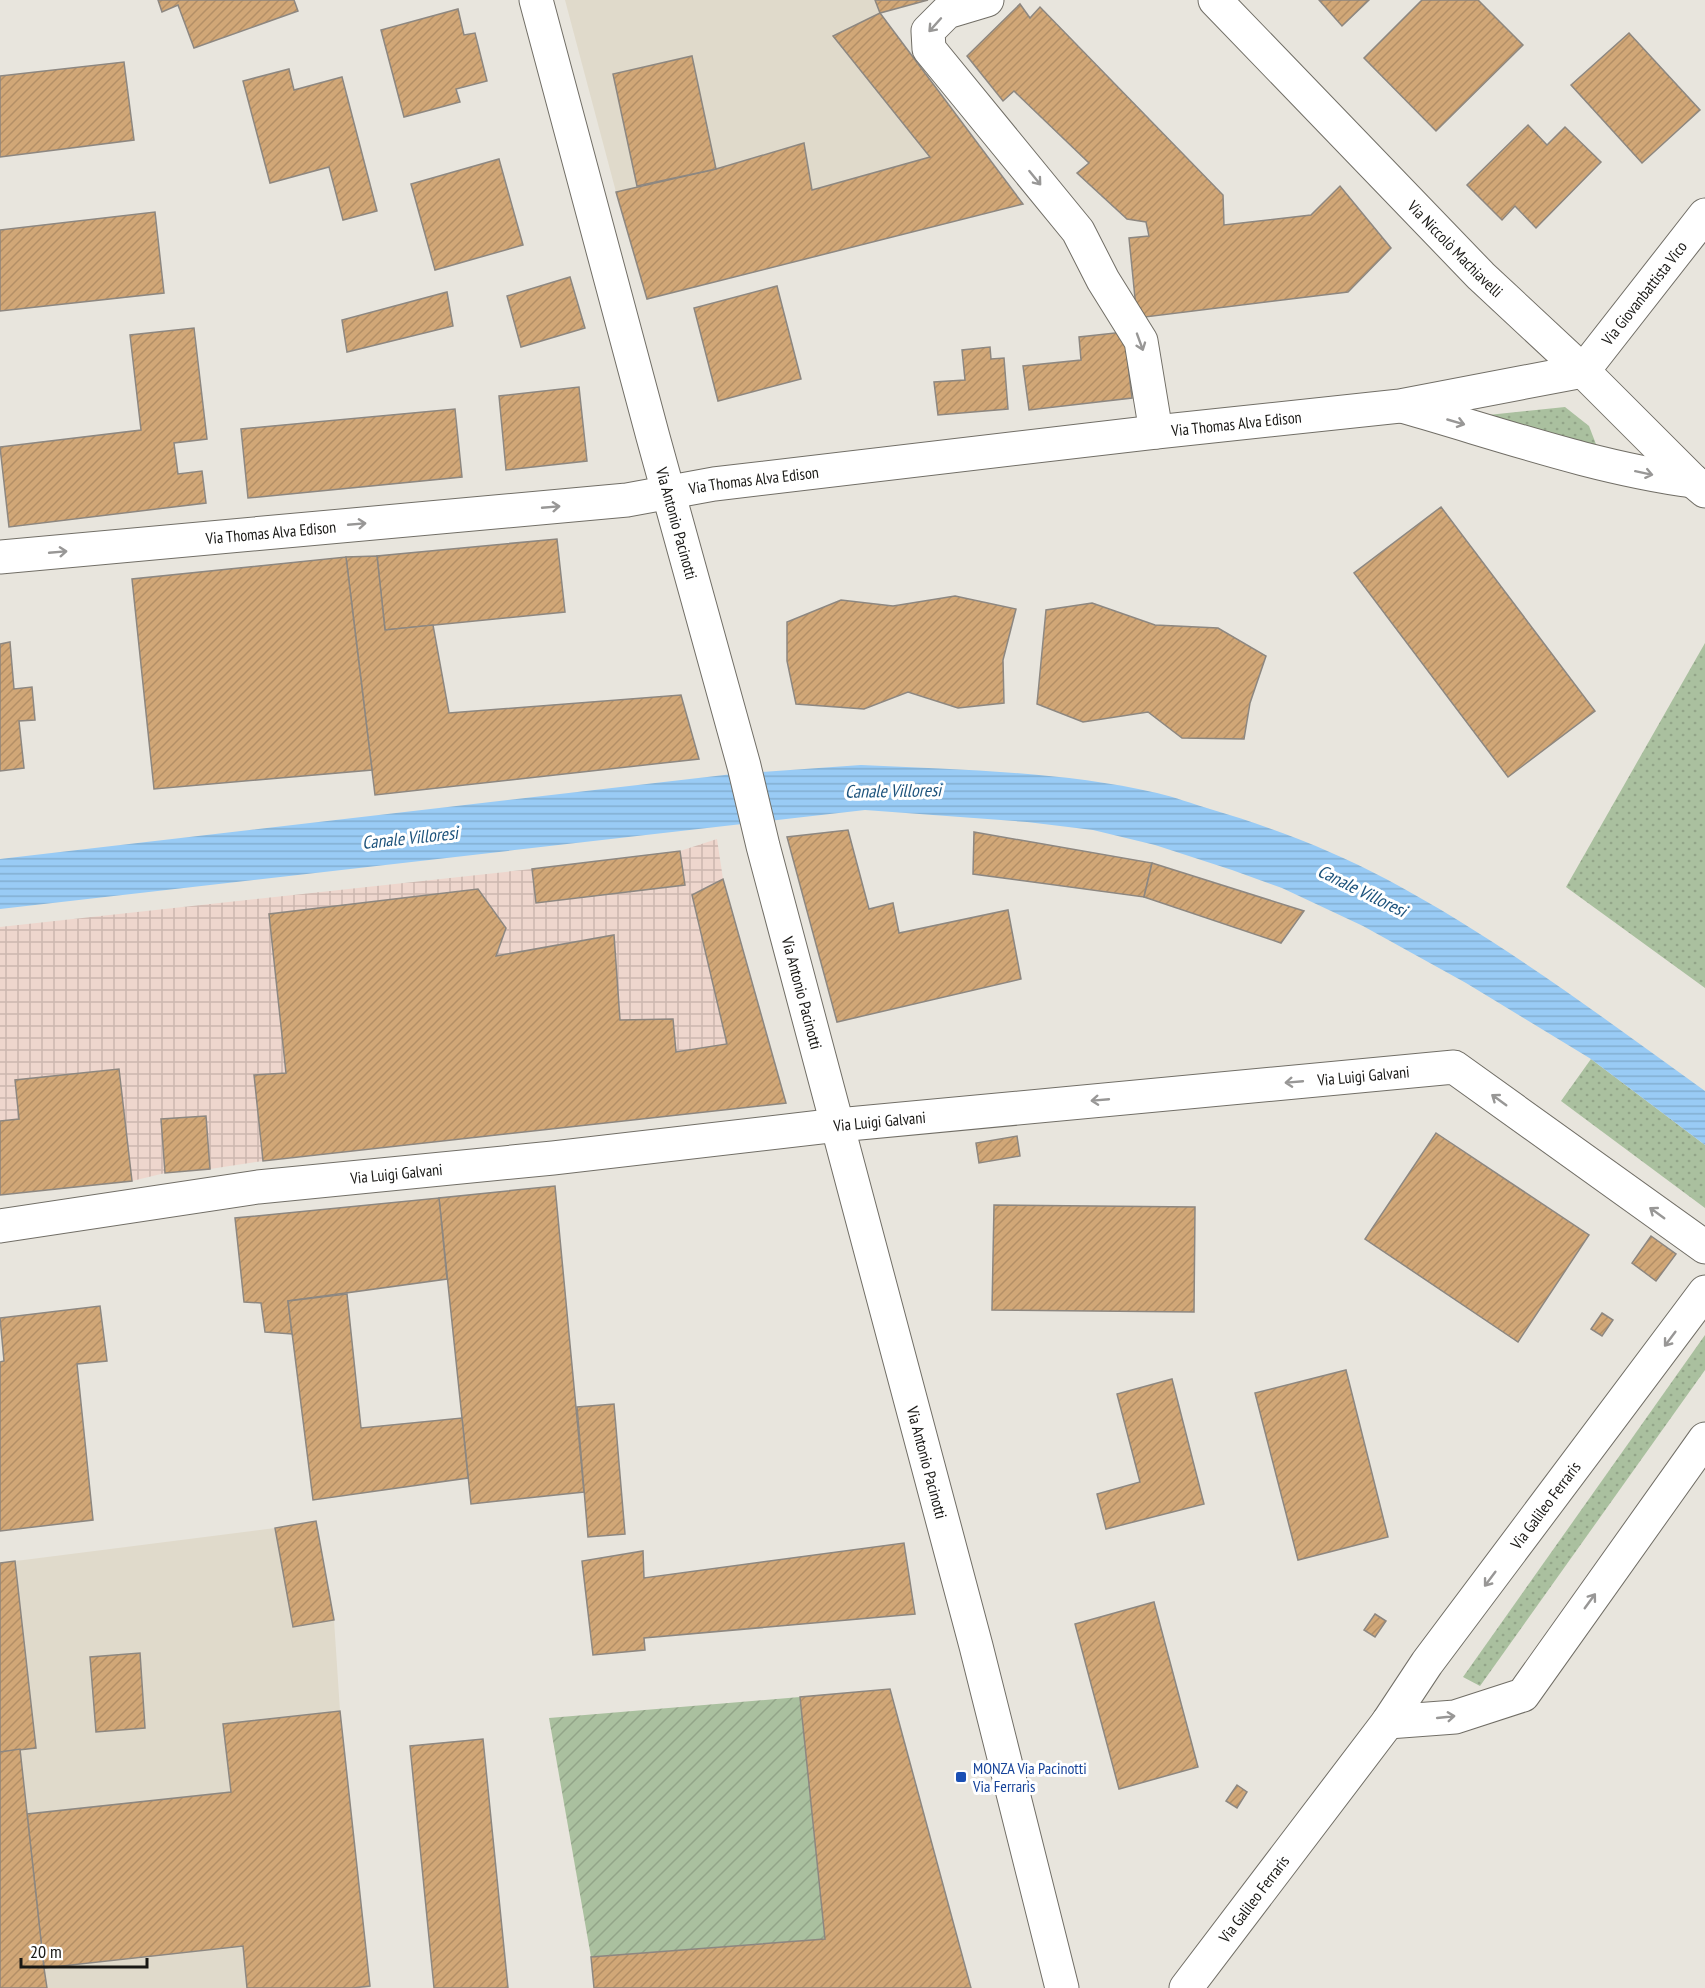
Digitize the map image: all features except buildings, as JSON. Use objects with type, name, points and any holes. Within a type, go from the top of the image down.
[{"type":"street","name":"Via Antonio Pacinotti","points":[[536,0],[745,770],[763,846],[976,1646],[1062,1988]]},
{"type":"street","points":[[987,0],[947,12],[928,31],[929,49],[1078,231],[1103,280],[1142,341],[1156,432]]},
{"type":"street","name":"Via Niccolò Machiavelli","points":[[1215,0],[1481,276],[1583,371],[1699,486]]},
{"type":"street","name":"Via Giovanbattista Vico","points":[[1583,371],[1705,215]]},
{"type":"street","name":"Via Thomas Alva Edison","points":[[0,557],[627,500],[668,492],[1156,432],[1400,405],[1583,371]]},
{"type":"street","name":"Via Thomas Alva Edison","points":[[1400,405],[1604,465],[1699,486]]},
{"type":"street","name":"Via Luigi Galvani","points":[[0,1226],[258,1187],[553,1158],[838,1125],[1454,1067],[1705,1247]]},
{"type":"street","name":"Via Galileo Ferraris","points":[[1186,1988],[1388,1722],[1427,1663],[1705,1292]]},
{"type":"street","points":[[1388,1722],[1455,1716],[1523,1695],[1705,1439]]},
{"type":"shaded area","points":[[565,0],[928,0],[880,13],[1023,204],[647,299]]},
{"type":"shaded area","points":[[717,839],[723,879],[786,1103],[263,1161],[165,1173],[132,1181],[0,1195],[0,927],[680,851]]},
{"type":"shaded area","points":[[316,1521],[334,1620],[340,1711],[370,1988],[0,1988],[0,1563]]},
{"type":"green space","points":[[1565,407],[1589,426],[1599,452],[1488,415]]},
{"type":"green space","points":[[1705,643],[1705,988],[1566,887]]},
{"type":"green space","points":[[1591,1059],[1705,1145],[1705,1208],[1561,1101]]},
{"type":"green space","points":[[1705,1335],[1705,1370],[1480,1686],[1463,1677]]},
{"type":"green space","points":[[800,1697],[825,1939],[591,1957],[549,1718]]},
{"type":"water","name":"Canale Villoresi","points":[[861,765],[1047,776],[1120,786],[1164,795],[1233,816],[1278,831],[1345,859],[1430,903],[1470,928],[1589,1008],[1705,1091],[1705,1145],[1591,1059],[1466,983],[1363,926],[1282,888],[1232,870],[1155,845],[1093,830],[1027,822],[865,810],[0,909],[0,859],[733,774]]},
{"type":"place","name":"MONZA Via Pacinotti Via Ferraris","points":[[961,1777]]}]
